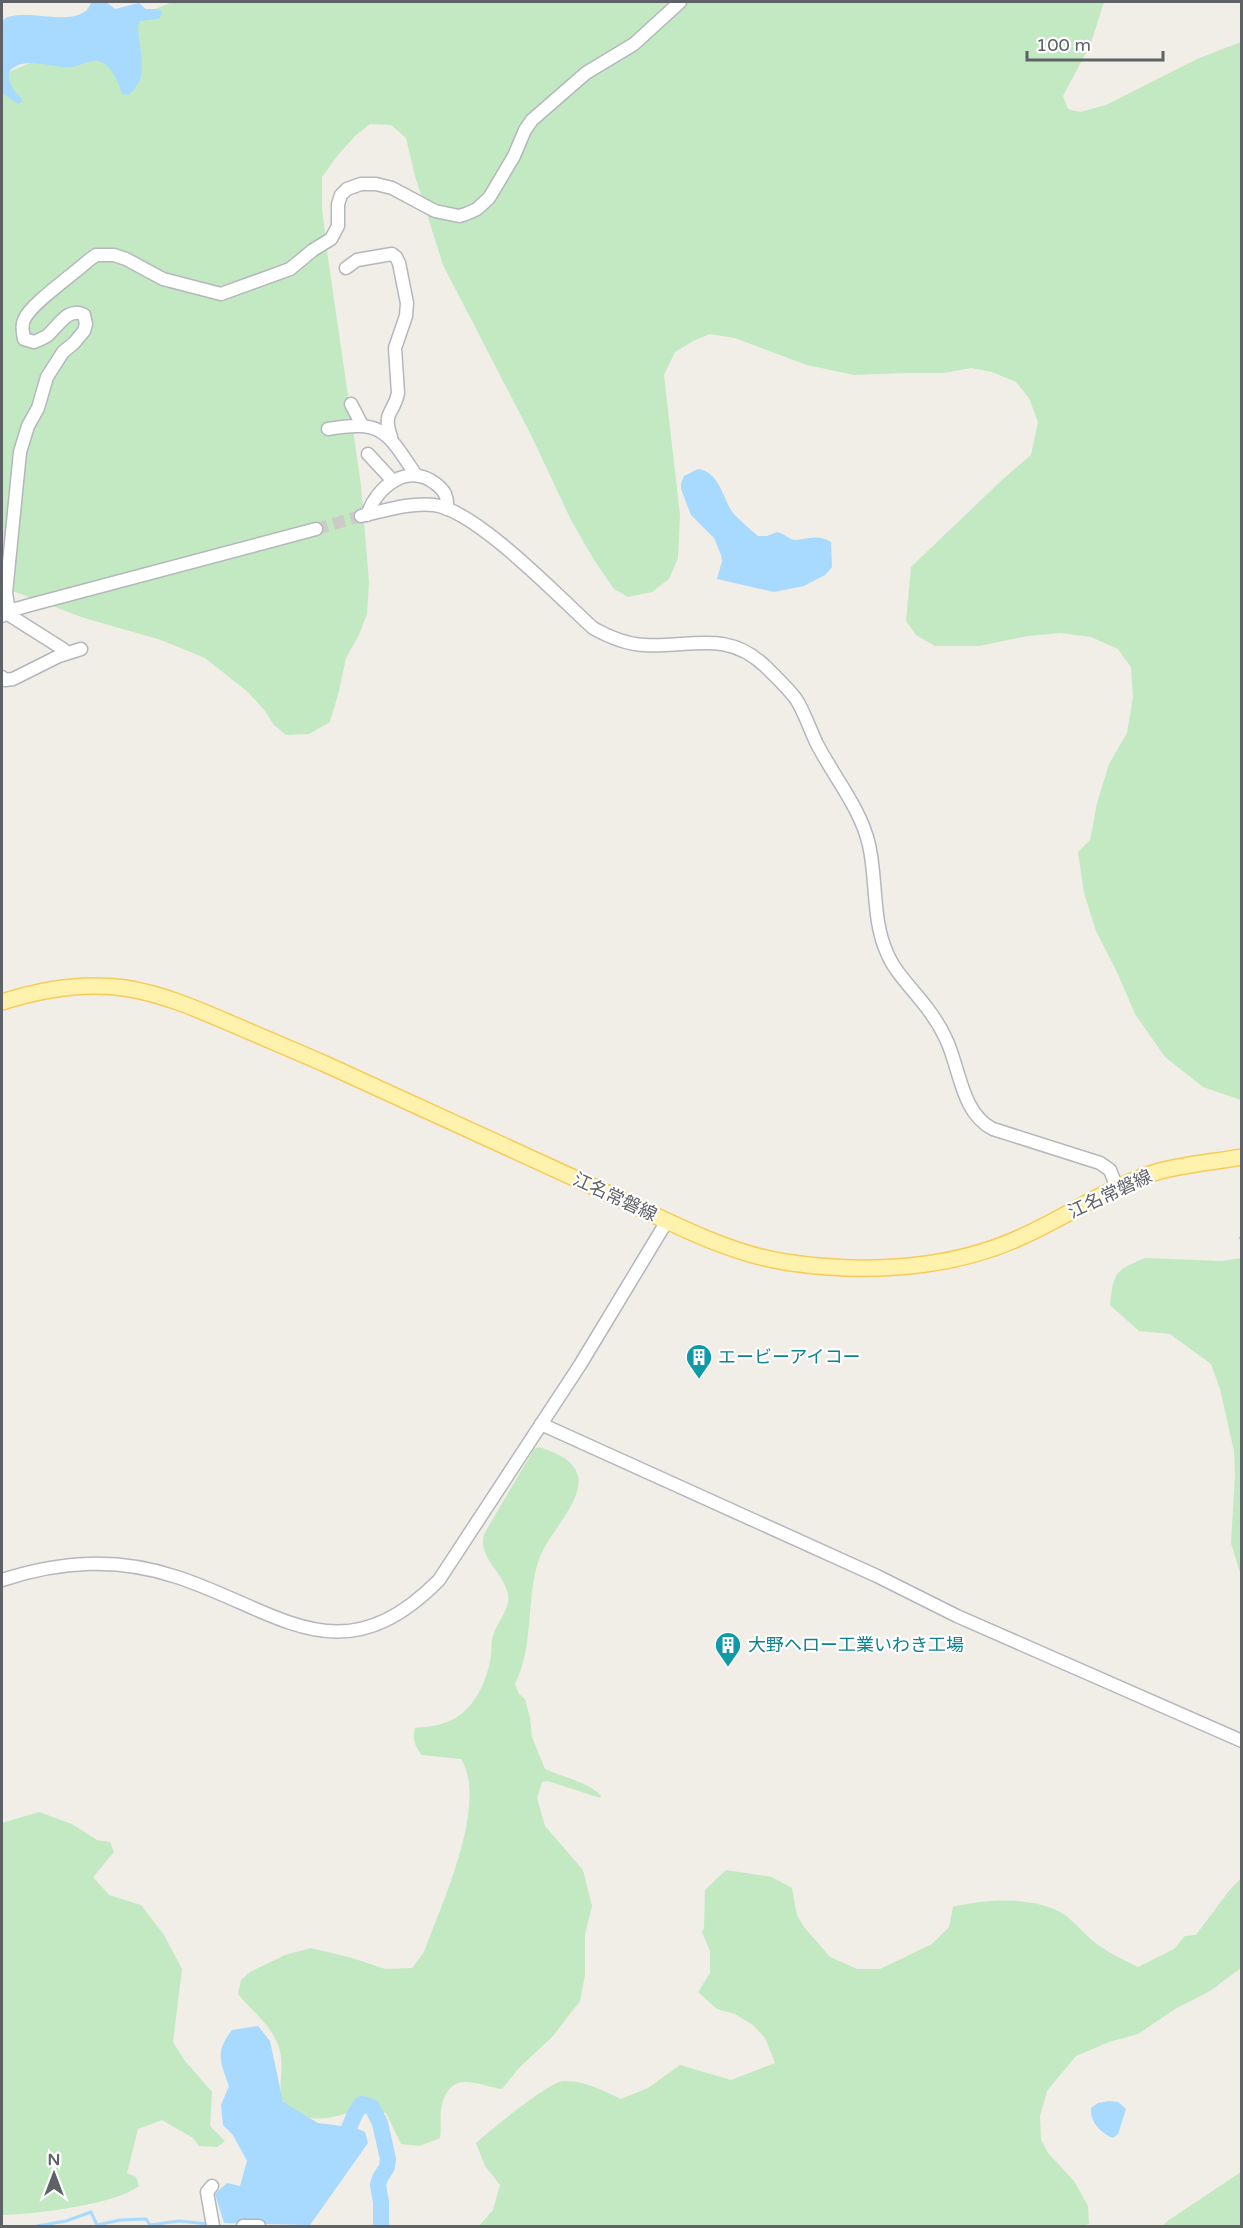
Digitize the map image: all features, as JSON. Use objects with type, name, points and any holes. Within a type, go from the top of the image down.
[{"type":"main road","name":"江名常磐線","points":[[2,1002],[35,991],[94,985],[126,988],[177,1000],[319,1062],[667,1221],[736,1250],[783,1262],[843,1269],[893,1266],[930,1263],[996,1248],[1117,1188],[1153,1173],[1242,1157]]},
{"type":"street","points":[[6,613],[20,452],[51,370],[63,352],[84,331],[86,324],[81,312],[73,313],[60,321],[47,336],[34,342],[24,339],[25,318],[50,293],[96,255],[108,254],[126,259],[163,279],[221,294],[290,269],[331,239],[338,226],[338,204],[341,195],[347,189],[361,184],[376,184],[392,188],[416,203],[450,215],[459,216],[477,209],[496,187],[532,120],[586,73],[634,44],[680,2]]},
{"type":"street","points":[[346,268],[357,260],[391,249],[399,263],[407,303],[406,316],[395,348],[398,393],[397,400],[388,416],[388,429],[416,475]]},
{"type":"street","points":[[351,404],[362,425]]},
{"type":"street","points":[[327,429],[362,425],[391,437]]},
{"type":"street","points":[[368,454],[393,481]]},
{"type":"street","points":[[447,509],[445,492],[425,477],[416,475],[400,477],[393,481],[379,494],[364,516],[418,505],[434,505],[447,509],[462,516],[497,541],[593,628],[605,635],[644,645],[704,641],[733,645],[764,665],[795,699],[816,743],[862,824],[869,844],[879,923],[887,954],[929,1010],[946,1040],[964,1092],[979,1119],[993,1129],[1100,1163],[1110,1170],[1117,1188]]},
{"type":"street","points":[[6,613],[316,529]]},
{"type":"street","points":[[6,613],[67,653]]},
{"type":"street","points":[[2,677],[4,680],[13,679],[67,653],[81,649]]},
{"type":"street","points":[[2,1580],[56,1566],[94,1563],[125,1566],[176,1577],[305,1628],[336,1632],[374,1625],[408,1609],[439,1580],[580,1365],[667,1221]]},
{"type":"street","points":[[541,1424],[877,1576],[957,1616],[1242,1741]]},
{"type":"street","points":[[212,2186],[207,2192],[213,2226]]},
{"type":"street","points":[[243,2226],[259,2226]]},
{"type":"green space","points":[[172,2],[1104,2],[1091,43],[1063,96],[1068,109],[1080,112],[1106,105],[1197,59],[1241,42],[1241,1100],[1203,1087],[1165,1057],[1135,1014],[1096,931],[1084,893],[1078,852],[1090,840],[1097,803],[1109,764],[1127,733],[1133,697],[1131,667],[1118,649],[1091,637],[1061,633],[1028,636],[979,646],[935,646],[916,635],[906,621],[911,567],[1031,455],[1038,422],[1029,398],[1016,382],[992,372],[971,368],[944,373],[854,375],[807,365],[735,338],[710,334],[675,352],[664,375],[680,515],[678,558],[669,579],[652,592],[628,597],[614,589],[571,520],[531,435],[443,265],[415,176],[406,138],[391,125],[370,124],[355,136],[322,177],[322,209],[361,485],[369,582],[367,614],[359,635],[346,658],[330,722],[309,734],[286,735],[274,725],[248,692],[205,658],[161,640],[84,618],[2,587],[2,75]]},
{"type":"green space","points":[[1145,1258],[1222,1261],[1241,1258],[1241,1576],[1231,1543],[1234,1451],[1220,1389],[1211,1364],[1170,1334],[1139,1331],[1110,1305],[1117,1274],[1127,1266]]},
{"type":"green space","points":[[539,1447],[557,1454],[572,1465],[578,1476],[578,1486],[570,1508],[538,1562],[534,1577],[525,1655],[515,1684],[519,1694],[525,1699],[532,1737],[545,1769],[582,1783],[601,1796],[600,1798],[548,1781],[542,1782],[537,1798],[545,1826],[583,1870],[592,1906],[585,1935],[585,1975],[580,2001],[553,2036],[519,2068],[502,2089],[474,2083],[458,2083],[446,2094],[442,2105],[440,2138],[420,2146],[401,2144],[386,2113],[366,2106],[338,2116],[319,2119],[300,2115],[289,2109],[281,2097],[281,2058],[275,2038],[266,2024],[238,1994],[241,1980],[250,1972],[285,1955],[311,1948],[385,1969],[412,1968],[424,1952],[451,1882],[466,1827],[469,1802],[468,1778],[461,1759],[422,1755],[415,1743],[415,1728],[439,1724],[456,1718],[471,1704],[482,1686],[489,1666],[493,1636],[508,1602],[504,1583],[484,1550],[484,1534],[534,1449]]},
{"type":"green space","points":[[39,1812],[72,1824],[97,1840],[110,1842],[114,1852],[93,1877],[109,1895],[141,1905],[164,1935],[182,1969],[173,2042],[185,2061],[212,2092],[210,2126],[225,2141],[217,2147],[199,2146],[193,2138],[162,2120],[138,2129],[127,2173],[136,2177],[139,2186],[127,2193],[93,2203],[34,2213],[2,2215],[2,1823]]},
{"type":"green space","points":[[726,1870],[772,1877],[792,1888],[797,1915],[804,1927],[830,1957],[857,1969],[880,1969],[932,1944],[949,1927],[953,1907],[994,1901],[1037,1904],[1062,1913],[1097,1944],[1138,1967],[1174,1949],[1185,1936],[1196,1935],[1241,1878],[1241,1968],[1210,1991],[1175,2009],[1138,2034],[1109,2042],[1076,2056],[1047,2091],[1040,2116],[1041,2139],[1048,2153],[1074,2181],[1088,2206],[1089,2224],[1082,2226],[479,2226],[493,2210],[500,2185],[485,2166],[476,2143],[545,2089],[563,2081],[579,2082],[621,2099],[648,2088],[680,2065],[731,2080],[775,2063],[765,2038],[753,2025],[735,2014],[717,2009],[698,1992],[710,1973],[710,1951],[702,1932],[705,1890]]},
{"type":"green space","points":[[1241,2172],[1241,2226],[1163,2226],[1166,2222]]},
{"type":"water","points":[[92,2],[106,2],[115,9],[139,3],[146,9],[158,9],[162,12],[159,19],[140,21],[138,26],[142,72],[135,88],[128,95],[122,94],[111,70],[98,61],[71,67],[30,63],[15,67],[9,72],[14,90],[22,102],[18,104],[2,93],[2,21],[7,17],[23,15],[73,16],[86,11]]},
{"type":"water","points":[[698,469],[705,471],[716,480],[733,513],[758,536],[767,536],[777,532],[793,540],[818,538],[831,542],[832,567],[825,575],[804,586],[774,592],[717,579],[722,561],[721,555],[714,538],[691,515],[681,489],[684,476]]},
{"type":"water","points":[[258,2026],[270,2041],[283,2102],[318,2123],[356,2128],[365,2132],[368,2143],[310,2225],[224,2223],[215,2194],[227,2183],[240,2186],[247,2161],[233,2135],[223,2125],[221,2105],[229,2086],[221,2051],[232,2030]]},
{"type":"water","points":[[1118,2102],[1126,2109],[1118,2134],[1113,2138],[1097,2127],[1091,2113],[1091,2108],[1098,2103]]},
{"type":"waterway","points":[[346,2134],[362,2104],[372,2107],[380,2123],[388,2159],[387,2167],[378,2185],[381,2226]]},
{"type":"waterway","points":[[37,2226],[66,2221],[91,2212],[97,2225],[120,2220],[146,2219],[150,2225],[179,2221],[208,2224]]},
{"type":"tunnel","points":[[316,529],[361,516]]},
{"type":"place","name":"エービーアイコー","points":[[699,1380]]},
{"type":"place","name":"大野ヘロー工業いわき工場","points":[[728,1668]]}]
